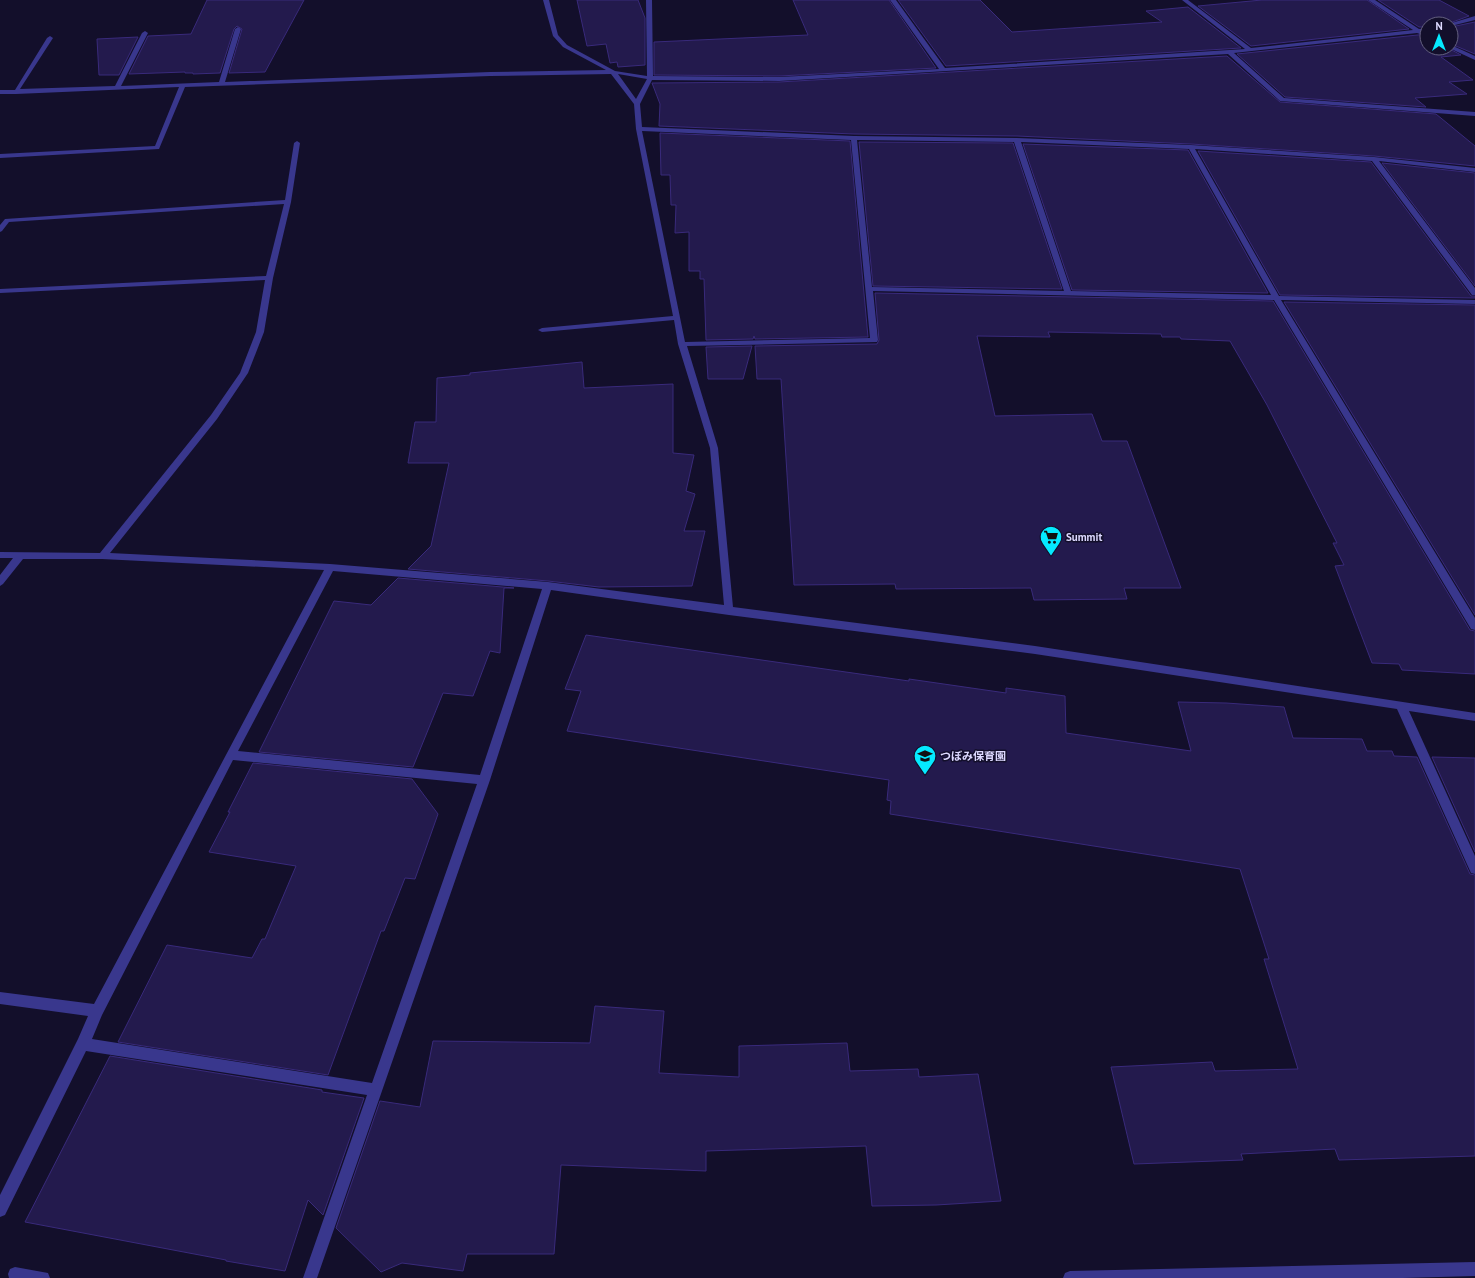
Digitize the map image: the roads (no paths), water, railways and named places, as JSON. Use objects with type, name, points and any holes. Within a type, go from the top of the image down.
[{"type":"street","points":[[546,0],[555,35],[565,46],[613,72],[637,104]]},
{"type":"street","points":[[649,0],[650,78],[637,104],[639,129],[682,344],[714,448],[729,611]]},
{"type":"street","points":[[893,0],[943,70]]},
{"type":"street","points":[[1185,0],[1249,49]]},
{"type":"street","points":[[1371,0],[1418,32]]},
{"type":"street","points":[[1459,22],[1475,18]]},
{"type":"street","points":[[221,84],[238,29]]},
{"type":"street","points":[[0,92],[490,74],[613,72],[650,78],[780,79],[1229,52],[1418,32]]},
{"type":"street","points":[[117,88],[145,33]]},
{"type":"street","points":[[16,92],[50,38]]},
{"type":"street","points":[[1459,51],[1475,58]]},
{"type":"street","points":[[1229,52],[1282,100],[1475,114]]},
{"type":"street","points":[[0,156],[157,148],[182,85]]},
{"type":"street","points":[[639,129],[854,138],[1017,140],[1191,147],[1374,159],[1475,170]]},
{"type":"street","points":[[682,344],[874,340],[854,138]]},
{"type":"street","points":[[1017,140],[1068,293]]},
{"type":"street","points":[[102,556],[214,417],[244,373],[260,332],[270,278],[288,202],[297,143]]},
{"type":"street","points":[[1191,147],[1277,299],[1475,626]]},
{"type":"street","points":[[1374,159],[1475,293]]},
{"type":"street","points":[[0,230],[7,220],[288,202]]},
{"type":"street","points":[[0,291],[270,278]]},
{"type":"street","points":[[869,289],[1277,299],[1475,302]]},
{"type":"street","points":[[542,330],[676,318]]},
{"type":"street","points":[[0,555],[102,556],[330,567],[548,586],[729,611],[1036,650],[1475,717]]},
{"type":"street","points":[[0,582],[20,556]]},
{"type":"street","points":[[0,1210],[83,1044],[97,1011],[330,567]]},
{"type":"street","points":[[310,1278],[484,780],[548,586]]},
{"type":"street","points":[[1401,706],[1475,869]]},
{"type":"street","points":[[230,755],[484,780]]},
{"type":"street","points":[[0,998],[97,1011]]},
{"type":"street","points":[[83,1044],[376,1090]]},
{"type":"street","points":[[1070,1278],[1475,1269]]},
{"type":"street","points":[[15,1274],[44,1278]]},
{"type":"place","name":"Summit","points":[[1051,556]]},
{"type":"place","name":"つぼみ保育園","points":[[925,776]]}]
